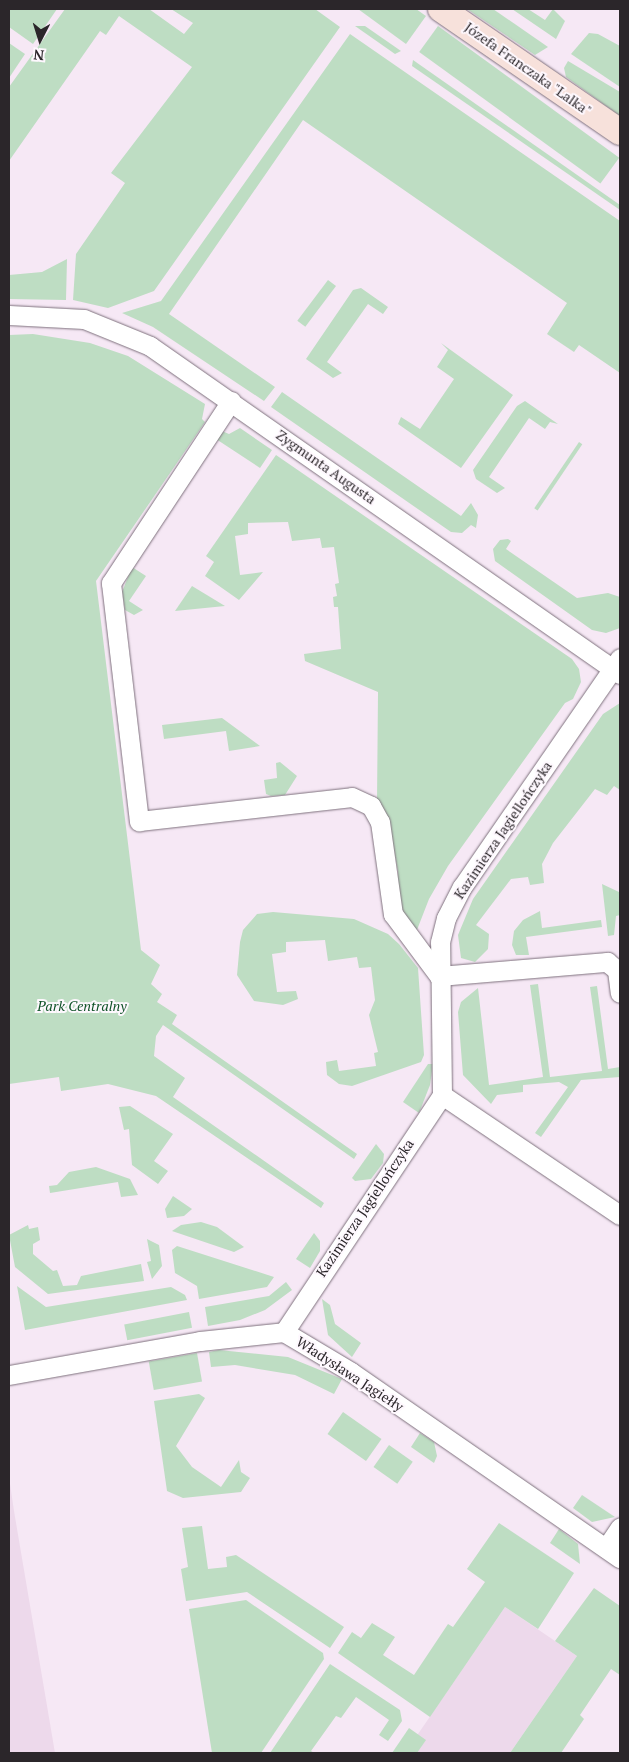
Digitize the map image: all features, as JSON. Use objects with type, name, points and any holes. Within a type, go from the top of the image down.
[{"type":"street","name":"Józefa Franczaka \"Lalka\"","points":[[441,9],[619,132]]},
{"type":"street","name":"Zygmunta Augusta","points":[[9,315],[60,315],[110,328],[150,346],[618,667]]},
{"type":"street","points":[[231,401],[111,583],[139,822],[352,797],[371,806],[380,822],[393,914],[438,976],[607,962],[617,970],[620,994]]},
{"type":"street","name":"Kazimierza Jagiellończyka","points":[[284,1332],[442,1095],[438,976],[446,918],[462,886],[618,667]]},
{"type":"street","points":[[442,1095],[620,1215]]},
{"type":"street","name":"Władysława Jagiełły","points":[[9,1375],[200,1341],[284,1332],[351,1372],[613,1553]]},
{"type":"street","points":[[613,1553],[620,1527]]},
{"type":"shaded area","points":[[9,1477],[14,1511],[55,1753],[9,1753]]},
{"type":"shaded area","points":[[505,1607],[577,1656],[510,1753],[405,1753]]},
{"type":"green space","points":[[9,9],[57,9],[33,44],[9,27]]},
{"type":"green space","points":[[65,9],[149,9],[184,34],[193,23],[171,9],[315,9],[340,27],[154,291],[108,308],[73,300],[76,254],[125,183],[111,173],[192,67],[119,16],[106,35],[100,31],[9,161],[9,87]]},
{"type":"green space","points":[[358,9],[416,9],[426,16],[406,44]]},
{"type":"green space","points":[[467,9],[493,9],[548,47],[535,55]]},
{"type":"green space","points":[[512,9],[528,9],[545,20],[553,9],[565,21],[556,39]]},
{"type":"green space","points":[[355,26],[365,26],[401,51],[395,54]]},
{"type":"green space","points":[[438,26],[619,158],[600,184],[419,52]]},
{"type":"green space","points":[[589,33],[598,34],[620,46],[620,87],[571,54]]},
{"type":"green space","points":[[350,34],[620,221],[620,373],[579,345],[574,352],[547,334],[567,303],[303,120],[169,314],[275,387],[264,401],[153,327],[122,313],[161,301]]},
{"type":"green space","points":[[9,43],[25,54],[9,78]]},
{"type":"green space","points":[[413,60],[620,205],[620,210],[412,66]]},
{"type":"green space","points":[[568,61],[620,92],[620,116],[566,77],[564,68]]},
{"type":"green space","points":[[67,259],[66,300],[9,299],[9,275],[42,272]]},
{"type":"green space","points":[[328,280],[336,286],[305,327],[297,321]]},
{"type":"green space","points":[[361,288],[388,307],[383,314],[368,304],[327,362],[342,373],[333,378],[306,359],[353,290]]},
{"type":"green space","name":"Park Centralny","points":[[33,334],[90,343],[128,356],[205,404],[202,419],[205,422],[96,581],[141,950],[160,965],[151,984],[162,994],[157,1002],[177,1015],[172,1024],[357,1154],[354,1159],[163,1025],[156,1036],[154,1056],[185,1078],[173,1097],[324,1203],[321,1208],[156,1096],[108,1084],[61,1091],[59,1077],[9,1084],[9,335]]},
{"type":"green space","points":[[441,343],[513,395],[461,468],[398,424],[401,417],[420,429],[454,379],[437,367],[448,350]]},
{"type":"green space","points":[[282,392],[461,516],[471,503],[478,515],[476,528],[471,525],[462,533],[451,532],[271,407]]},
{"type":"green space","points":[[525,401],[558,424],[550,422],[545,429],[529,418],[489,477],[505,488],[497,493],[476,479],[473,470],[517,406]]},
{"type":"green space","points":[[240,428],[272,450],[260,468],[216,439],[222,431],[229,434]]},
{"type":"green space","points":[[579,442],[582,444],[538,511],[534,508]]},
{"type":"green space","points":[[276,455],[572,659],[579,669],[581,682],[573,699],[565,703],[448,866],[429,899],[415,935],[398,911],[398,872],[388,818],[377,802],[378,692],[305,661],[304,654],[341,649],[338,607],[334,607],[333,597],[337,596],[335,584],[339,583],[334,547],[322,548],[320,538],[292,541],[288,522],[248,523],[248,534],[235,536],[240,575],[263,572],[239,600],[205,576],[214,562],[206,556]]},
{"type":"green space","points":[[508,539],[511,541],[506,549],[577,598],[608,593],[620,597],[620,628],[606,633],[592,630],[495,561],[493,549],[500,540]]},
{"type":"green space","points":[[132,567],[146,576],[129,601],[143,610],[134,615],[125,610],[122,592]]},
{"type":"green space","points":[[192,586],[225,606],[175,611]]},
{"type":"green space","points":[[620,703],[620,790],[614,786],[607,795],[595,789],[553,843],[542,864],[544,883],[530,885],[528,877],[511,879],[476,925],[489,934],[488,949],[475,962],[461,958],[458,935],[473,899],[603,714]]},
{"type":"green space","points":[[222,718],[260,746],[229,751],[226,731],[164,739],[162,725]]},
{"type":"green space","points":[[280,762],[297,776],[285,795],[271,796],[266,794],[264,780],[277,778],[276,763]]},
{"type":"green space","points":[[602,884],[619,892],[620,915],[616,916],[614,935],[608,936]]},
{"type":"green space","points":[[540,911],[542,928],[601,920],[602,927],[526,937],[529,955],[516,955],[512,945],[514,931],[523,920]]},
{"type":"green space","points":[[273,912],[354,919],[388,934],[399,944],[418,968],[424,1055],[421,1062],[352,1086],[339,1084],[327,1075],[326,1062],[337,1060],[339,1071],[376,1066],[374,1053],[378,1052],[369,1015],[375,1000],[371,967],[359,968],[357,957],[328,961],[325,940],[286,942],[286,952],[272,954],[277,992],[296,991],[298,999],[283,1005],[254,1001],[237,975],[240,942],[243,930],[257,914]]},
{"type":"green space","points":[[538,984],[550,1077],[602,1071],[590,987],[597,986],[608,1069],[620,1067],[620,1077],[581,1080],[541,1137],[535,1133],[568,1087],[559,1082],[523,1085],[523,1092],[497,1095],[491,1104],[463,1075],[458,1012],[461,1002],[478,988],[489,1085],[543,1077],[530,985]]},
{"type":"green space","points":[[428,1064],[433,1064],[430,1085],[419,1113],[403,1102]]},
{"type":"green space","points":[[130,1106],[173,1134],[154,1161],[168,1171],[158,1184],[132,1165],[129,1129],[124,1130],[119,1107]]},
{"type":"green space","points":[[376,1144],[384,1154],[383,1163],[371,1179],[355,1181],[352,1178]]},
{"type":"green space","points":[[96,1167],[130,1179],[138,1195],[121,1197],[118,1182],[50,1193],[49,1186],[57,1185],[69,1172]]},
{"type":"green space","points":[[173,1196],[192,1209],[184,1216],[167,1218],[165,1209]]},
{"type":"green space","points":[[201,1222],[217,1227],[244,1247],[234,1252],[172,1231],[181,1225]]},
{"type":"green space","points":[[28,1225],[29,1229],[38,1227],[40,1240],[33,1244],[33,1254],[53,1271],[57,1270],[63,1286],[77,1285],[81,1276],[141,1264],[144,1281],[48,1294],[15,1267],[9,1235]]},
{"type":"green space","points":[[314,1233],[320,1241],[320,1251],[310,1268],[296,1259]]},
{"type":"green space","points":[[147,1239],[159,1245],[162,1266],[152,1279],[147,1262],[151,1261]]},
{"type":"green space","points":[[177,1246],[274,1277],[267,1287],[199,1299],[197,1286],[175,1273],[172,1250]]},
{"type":"green space","points":[[286,1282],[292,1290],[265,1310],[240,1320],[208,1326],[205,1307],[269,1296]]},
{"type":"green space","points":[[17,1286],[46,1307],[171,1287],[185,1295],[187,1300],[25,1330]]},
{"type":"green space","points":[[322,1299],[330,1305],[335,1324],[361,1343],[352,1357],[328,1335]]},
{"type":"green space","points":[[189,1312],[192,1328],[127,1340],[124,1325]]},
{"type":"green space","points":[[219,1350],[288,1357],[342,1379],[334,1394],[295,1375],[235,1365],[211,1367],[209,1352]]},
{"type":"green space","points":[[197,1353],[202,1382],[154,1390],[149,1362]]},
{"type":"green space","points":[[199,1394],[205,1398],[176,1446],[192,1467],[221,1487],[239,1460],[241,1472],[250,1478],[241,1492],[183,1498],[167,1491],[154,1401]]},
{"type":"green space","points":[[343,1412],[382,1439],[366,1461],[328,1434]]},
{"type":"green space","points":[[420,1433],[434,1442],[437,1456],[434,1463],[411,1447]]},
{"type":"green space","points":[[389,1445],[413,1462],[397,1484],[374,1467]]},
{"type":"green space","points":[[582,1495],[615,1517],[592,1522],[573,1508]]},
{"type":"green space","points":[[499,1523],[574,1573],[538,1629],[505,1607],[430,1717],[338,1653],[352,1632],[361,1638],[372,1623],[395,1637],[383,1655],[414,1675],[448,1624],[453,1627],[485,1582],[467,1569]]},
{"type":"green space","points":[[202,1526],[208,1569],[227,1567],[226,1557],[236,1555],[344,1627],[330,1648],[247,1592],[186,1601],[181,1569],[188,1567],[182,1528]]},
{"type":"green space","points":[[559,1529],[578,1544],[580,1564],[550,1543]]},
{"type":"green space","points":[[594,1588],[620,1606],[620,1675],[611,1669],[580,1715],[584,1719],[561,1753],[510,1753],[577,1656],[555,1641]]},
{"type":"green space","points":[[246,1600],[323,1653],[324,1659],[261,1753],[212,1753],[189,1609]]},
{"type":"green space","points":[[330,1664],[400,1710],[402,1721],[388,1741],[379,1735],[389,1720],[356,1697],[341,1718],[336,1716],[311,1751],[314,1753],[270,1753]]},
{"type":"green space","points":[[409,1728],[426,1740],[417,1753],[392,1753]]}]
